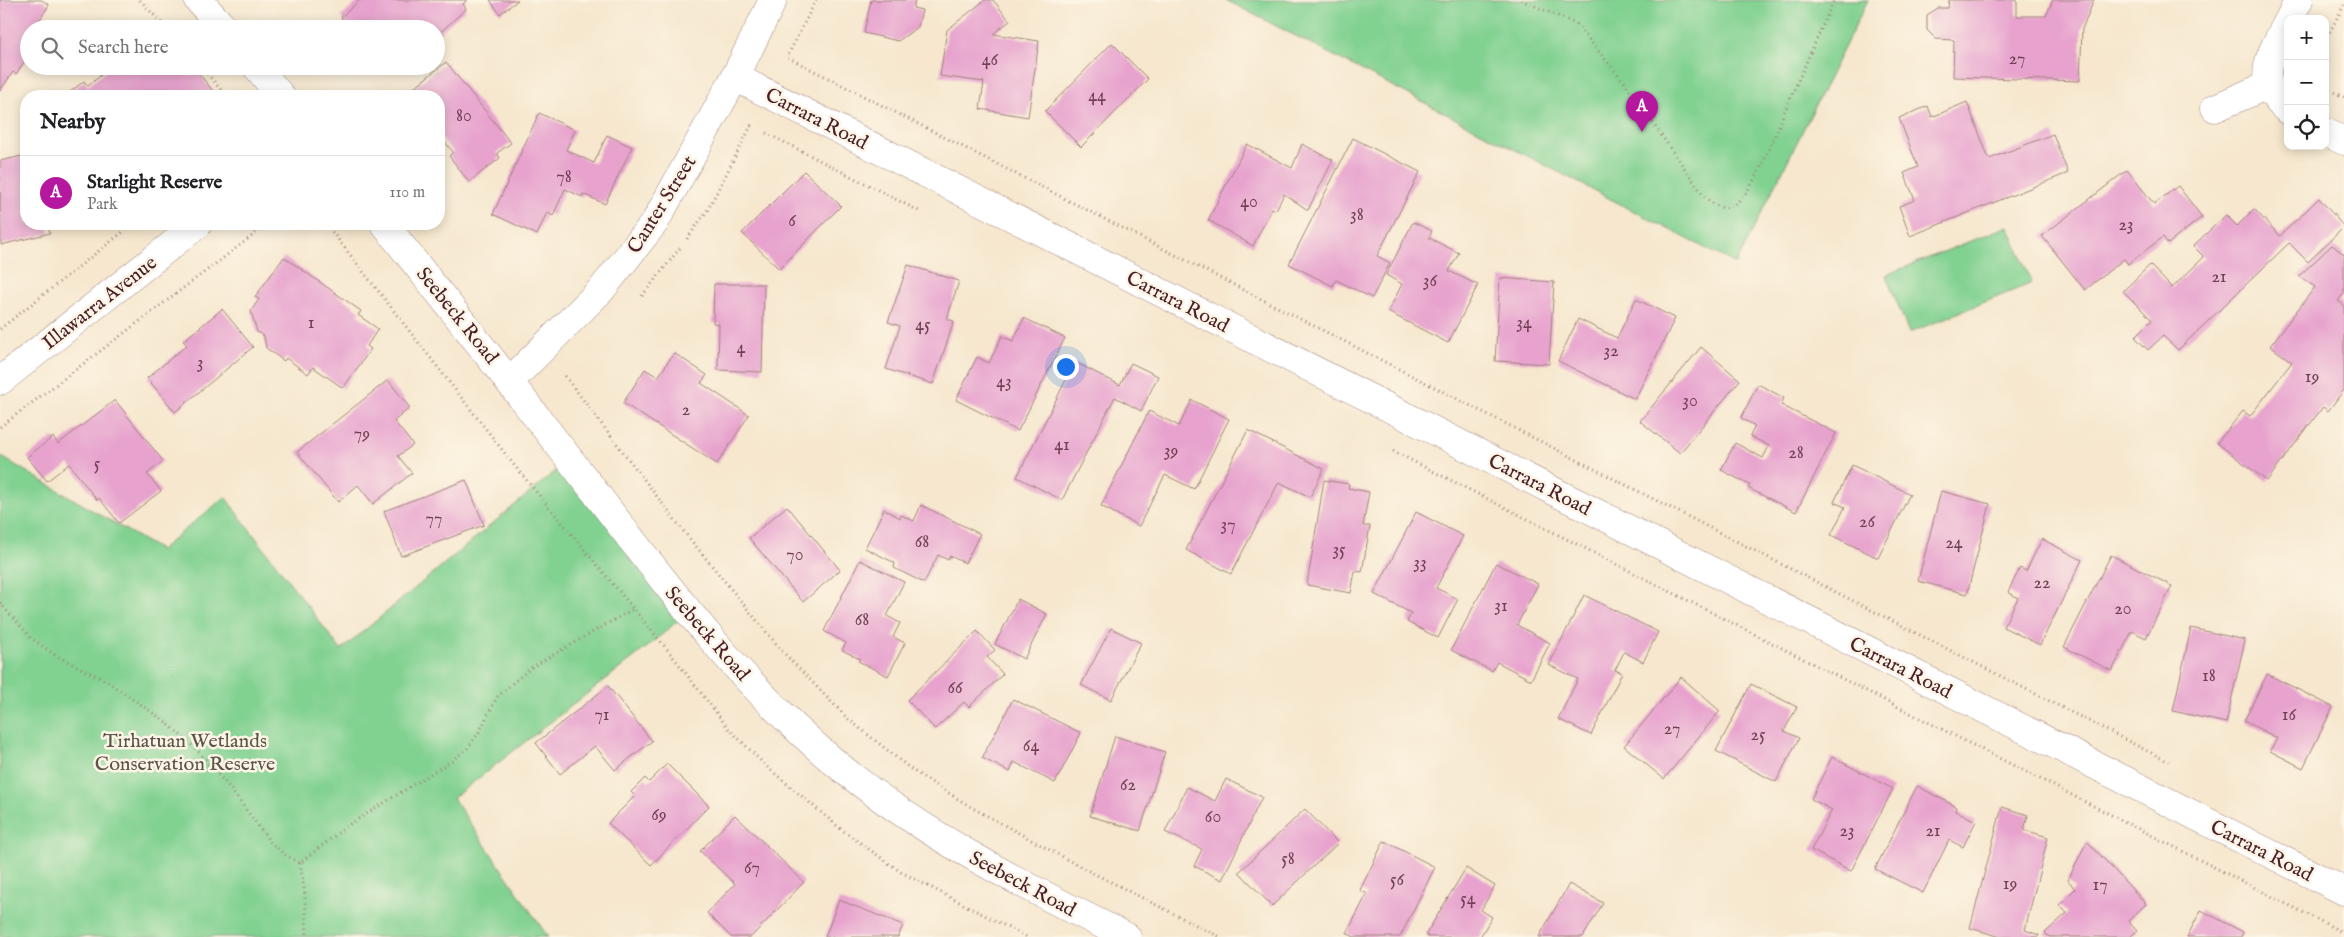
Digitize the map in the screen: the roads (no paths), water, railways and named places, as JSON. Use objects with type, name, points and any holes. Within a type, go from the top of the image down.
[{"type":"street","points":[[198,0],[217,20]]},
{"type":"street","name":"Canter Street","points":[[510,381],[602,289],[645,235],[668,200],[735,76],[773,0]]},
{"type":"street","points":[[2291,15],[2299,0]]},
{"type":"street","points":[[2284,28],[2267,62],[2268,85],[2284,108]]},
{"type":"street","points":[[264,75],[276,90]]},
{"type":"street","name":"Carrara Road","points":[[735,76],[2344,891]]},
{"type":"street","points":[[2216,108],[2268,85]]},
{"type":"street","points":[[2329,134],[2344,141]]},
{"type":"street","name":"Illawarra Avenue","points":[[0,381],[190,230]]},
{"type":"street","name":"Seebeck Road","points":[[389,230],[510,381],[688,612],[787,720],[839,766],[896,808],[953,846],[1127,937]]},
{"type":"place","name":"Starlight Reserve","points":[[1642,132]]},
{"type":"park label","name":"Tirhatuan Wetlands Conservation Reserve","points":[[185,752]]}]
